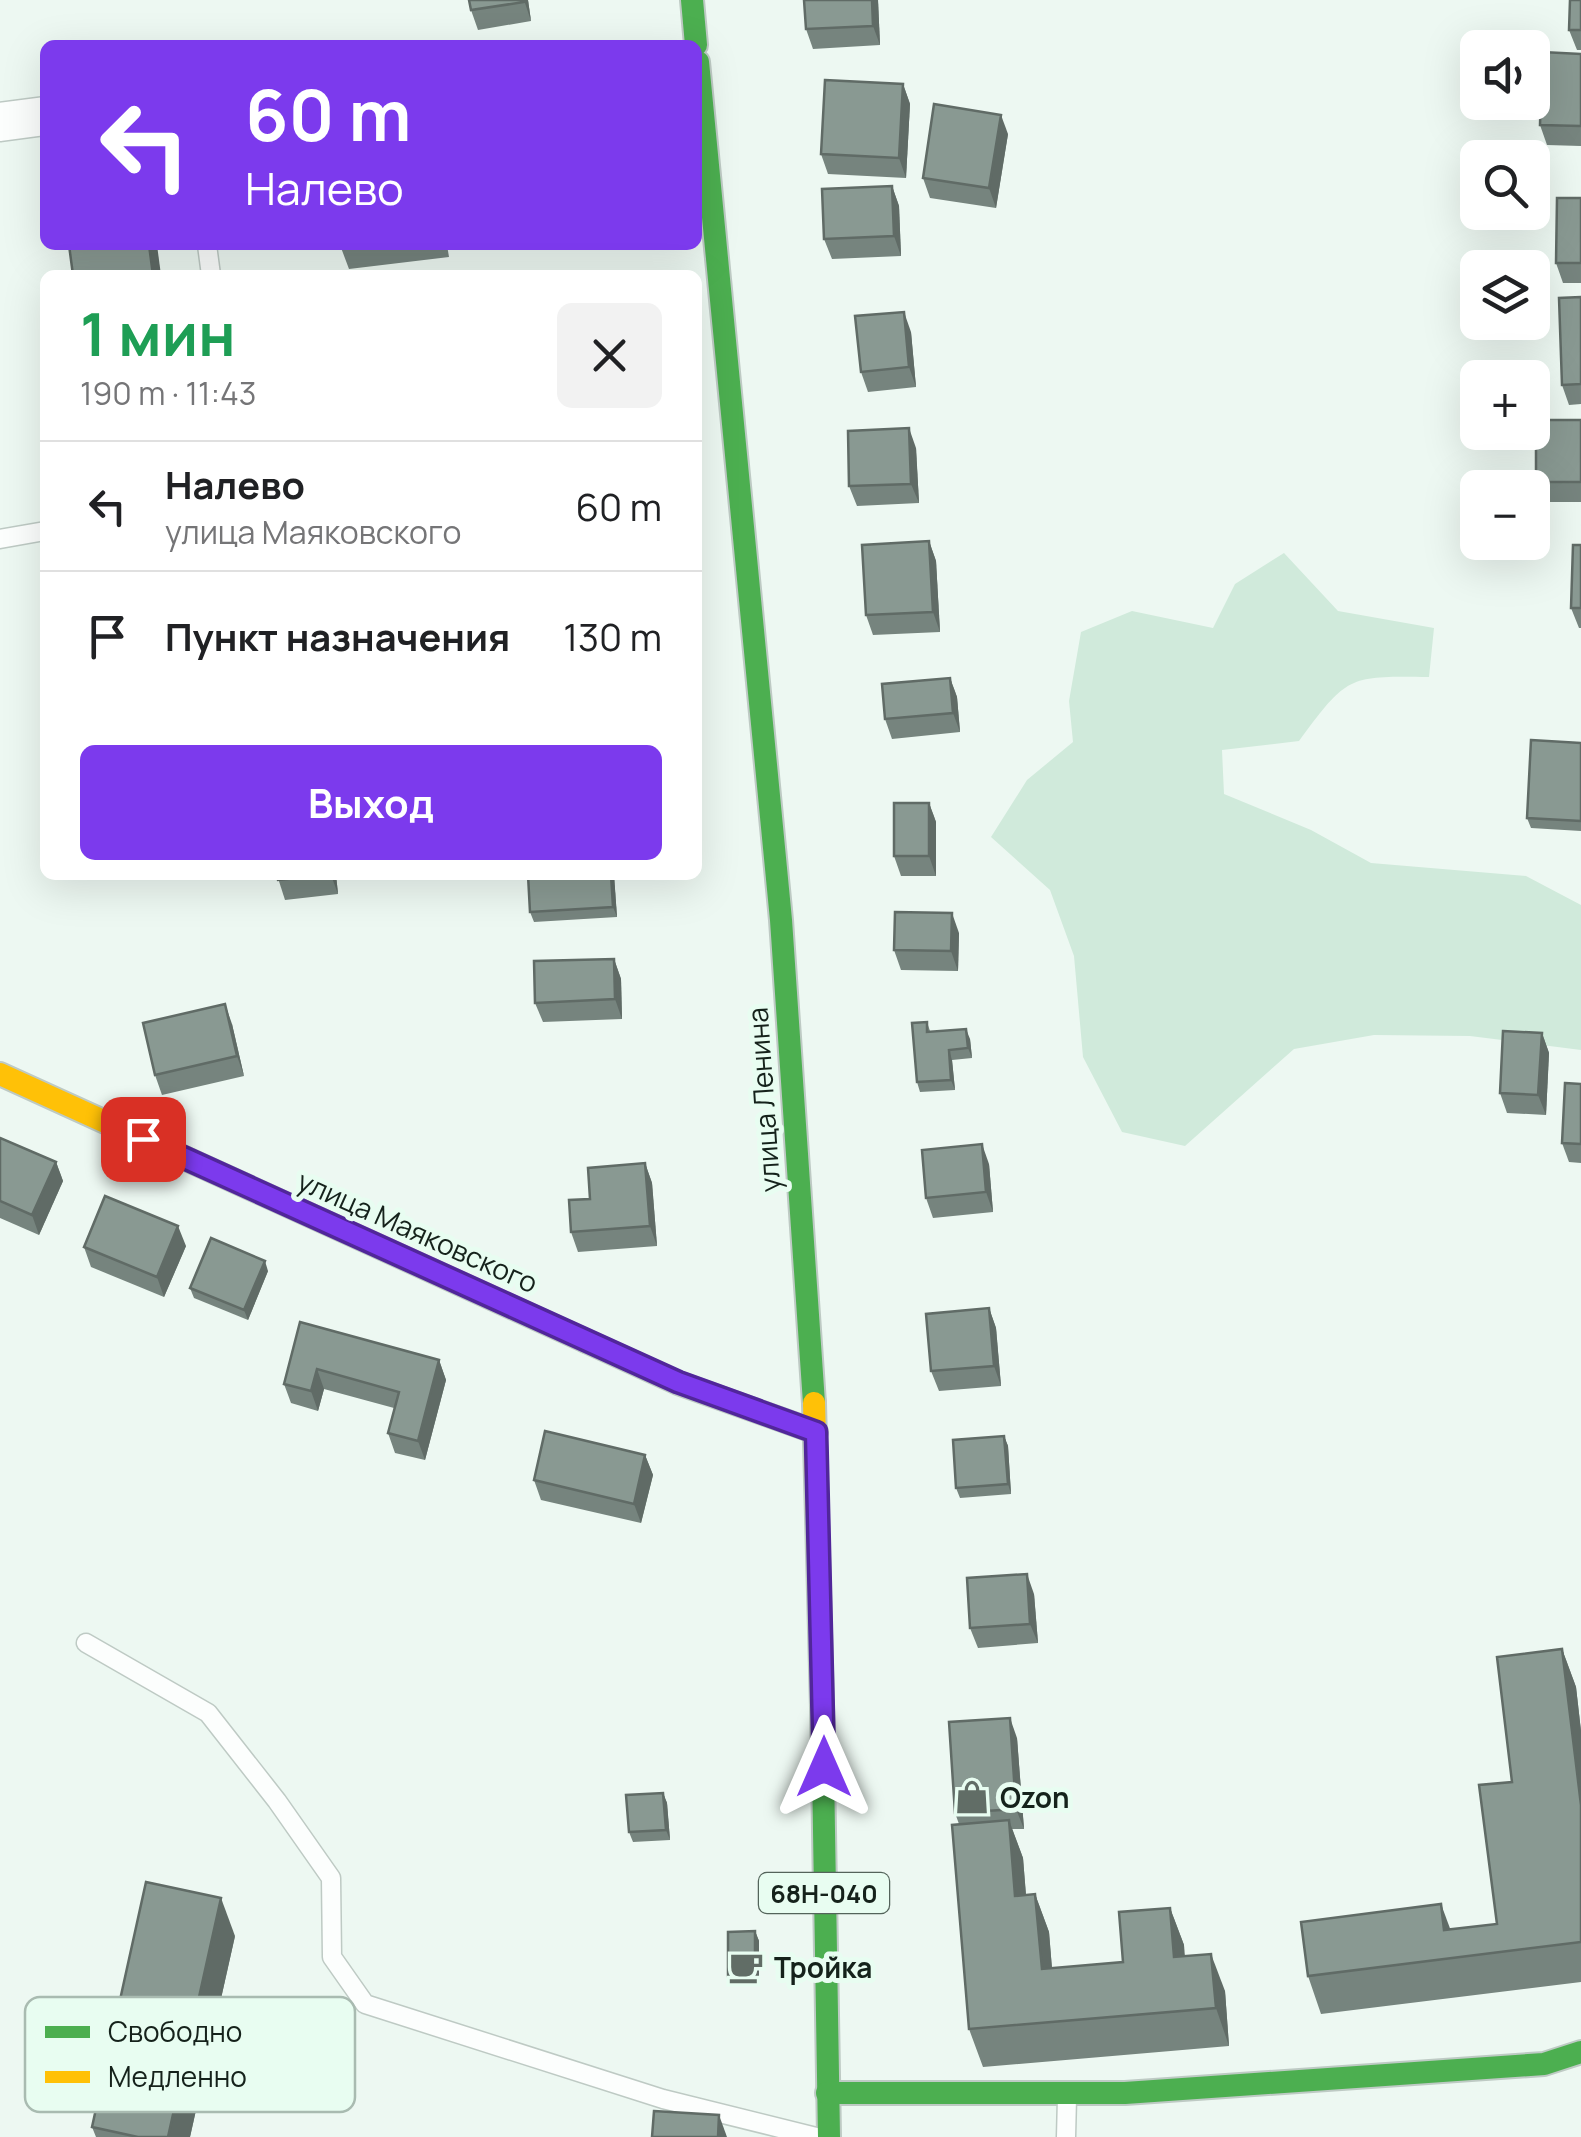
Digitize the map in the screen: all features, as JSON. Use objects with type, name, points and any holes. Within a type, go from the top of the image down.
[{"type":"main road","points":[[692,0],[696,40]]},
{"type":"main road","name":"улица Ленина","points":[[702,103],[771,783],[816,1432],[824,1648],[829,2137]]},
{"type":"main road","name":"улица Маяковского","points":[[0,1074],[678,1382],[816,1432]]},
{"type":"main road","points":[[827,2093],[1125,2093],[1544,2064],[1581,2052]]},
{"type":"street","points":[[0,122],[40,117]]},
{"type":"lane","points":[[0,539],[40,533]]},
{"type":"lane","points":[[86,1644],[208,1714],[277,1801],[332,1878],[332,1957],[365,2004],[663,2099],[816,2137]]},
{"type":"lane","points":[[1066,2137],[1067,2093]]},
{"type":"green space","points":[[1284,553],[1338,611],[1434,628],[1429,677],[1365,679],[1340,691],[1299,741],[1222,750],[1224,794],[1311,830],[1371,863],[1526,876],[1581,905],[1581,1050],[1470,1036],[1374,1035],[1294,1049],[1185,1146],[1122,1132],[1083,1057],[1074,956],[1050,890],[991,837],[1027,780],[1073,742],[1069,701],[1081,632],[1132,611],[1213,628],[1235,584]]},
{"type":"building","points":[[469,0],[524,0],[524,2],[471,10]]},
{"type":"building","points":[[804,0],[872,0],[873,26],[806,29]]},
{"type":"building","points":[[1570,0],[1581,0],[1581,30],[1569,30]]},
{"type":"building","points":[[1550,52],[1581,54],[1581,126],[1540,125],[1540,120],[1550,120]]},
{"type":"building","points":[[825,80],[903,84],[899,158],[821,154]]},
{"type":"building","points":[[934,104],[1001,115],[989,188],[923,178]]},
{"type":"building","points":[[892,186],[894,236],[824,239],[822,189]]},
{"type":"building","points":[[1557,198],[1581,198],[1581,263],[1556,263]]},
{"type":"building","points":[[70,250],[150,250],[152,270],[72,270]]},
{"type":"building","points":[[1581,297],[1581,384],[1562,385],[1559,298]]},
{"type":"building","points":[[904,312],[909,367],[861,372],[855,316]]},
{"type":"building","points":[[1550,420],[1581,420],[1581,482],[1550,482],[1550,470],[1536,470],[1536,450],[1550,450]]},
{"type":"building","points":[[909,428],[911,484],[849,486],[848,431]]},
{"type":"building","points":[[929,541],[933,612],[866,615],[862,545]]},
{"type":"building","points":[[1573,545],[1581,545],[1581,608],[1571,608]]},
{"type":"building","points":[[950,678],[953,713],[885,719],[882,684]]},
{"type":"building","points":[[1531,740],[1581,743],[1581,821],[1527,818]]},
{"type":"building","points":[[894,803],[929,803],[929,856],[894,856]]},
{"type":"building","points":[[528,880],[611,880],[613,907],[530,912]]},
{"type":"building","points":[[895,912],[952,913],[951,951],[894,950]]},
{"type":"building","points":[[614,959],[615,999],[535,1003],[534,961]]},
{"type":"building","points":[[225,1004],[237,1056],[155,1075],[143,1023]]},
{"type":"building","points":[[927,1022],[927,1032],[966,1029],[968,1048],[949,1050],[951,1080],[917,1082],[912,1023]]},
{"type":"building","points":[[1503,1031],[1542,1033],[1538,1095],[1500,1093]]},
{"type":"building","points":[[1565,1083],[1581,1084],[1581,1144],[1562,1143]]},
{"type":"building","points":[[0,1138],[56,1162],[32,1215],[0,1201]]},
{"type":"building","points":[[982,1144],[986,1192],[926,1198],[922,1150]]},
{"type":"building","points":[[645,1163],[650,1226],[571,1232],[569,1200],[590,1199],[588,1168]]},
{"type":"building","points":[[105,1196],[178,1226],[157,1277],[84,1247]]},
{"type":"building","points":[[211,1238],[265,1261],[244,1310],[190,1288]]},
{"type":"building","points":[[989,1308],[994,1366],[931,1371],[926,1314]]},
{"type":"building","points":[[300,1322],[439,1360],[418,1441],[388,1433],[399,1392],[317,1369],[311,1391],[284,1384]]},
{"type":"building","points":[[545,1431],[645,1455],[634,1504],[534,1480]]},
{"type":"building","points":[[1004,1436],[1008,1484],[956,1488],[953,1440]]},
{"type":"building","points":[[1027,1574],[1030,1624],[970,1628],[967,1578]]},
{"type":"building","points":[[1562,1649],[1581,1805],[1581,1942],[1308,1976],[1301,1922],[1441,1904],[1444,1930],[1497,1924],[1479,1785],[1512,1782],[1497,1657]]},
{"type":"building","points":[[1010,1718],[1016,1809],[955,1813],[949,1722]]},
{"type":"building","points":[[663,1793],[666,1830],[629,1832],[626,1795]]},
{"type":"building","points":[[1009,1820],[1015,1896],[1035,1894],[1042,1969],[1123,1962],[1119,1912],[1170,1908],[1174,1957],[1211,1954],[1216,2008],[969,2029],[952,1825]]},
{"type":"building","points":[[146,1882],[221,1898],[199,1997],[121,1997]]},
{"type":"building","points":[[755,1931],[755,1976],[728,1976],[728,1932]]},
{"type":"building","points":[[654,2111],[719,2115],[718,2137],[652,2137]]},
{"type":"building","points":[[95,2112],[174,2112],[168,2137],[138,2137],[92,2127]]},
{"type":"traffic: fast","points":[[692,0],[696,40]]},
{"type":"traffic: fast","points":[[702,103],[781,920],[814,1403]]},
{"type":"traffic: fast","points":[[586,1341],[678,1383],[816,1432]]},
{"type":"traffic: fast","points":[[822,1708],[829,2137]]},
{"type":"traffic: fast","points":[[827,2093],[1125,2093],[1544,2064],[1581,2052]]},
{"type":"traffic: slow","points":[[0,1074],[586,1341]]},
{"type":"traffic: slow","points":[[814,1403],[822,1708]]},
{"type":"place","name":"Ozon","points":[[972,1797]]},
{"type":"place","name":"Тройка","points":[[746,1967]]},
{"type":"route","points":[[143,1139],[678,1382],[816,1432],[824,1767]]}]
